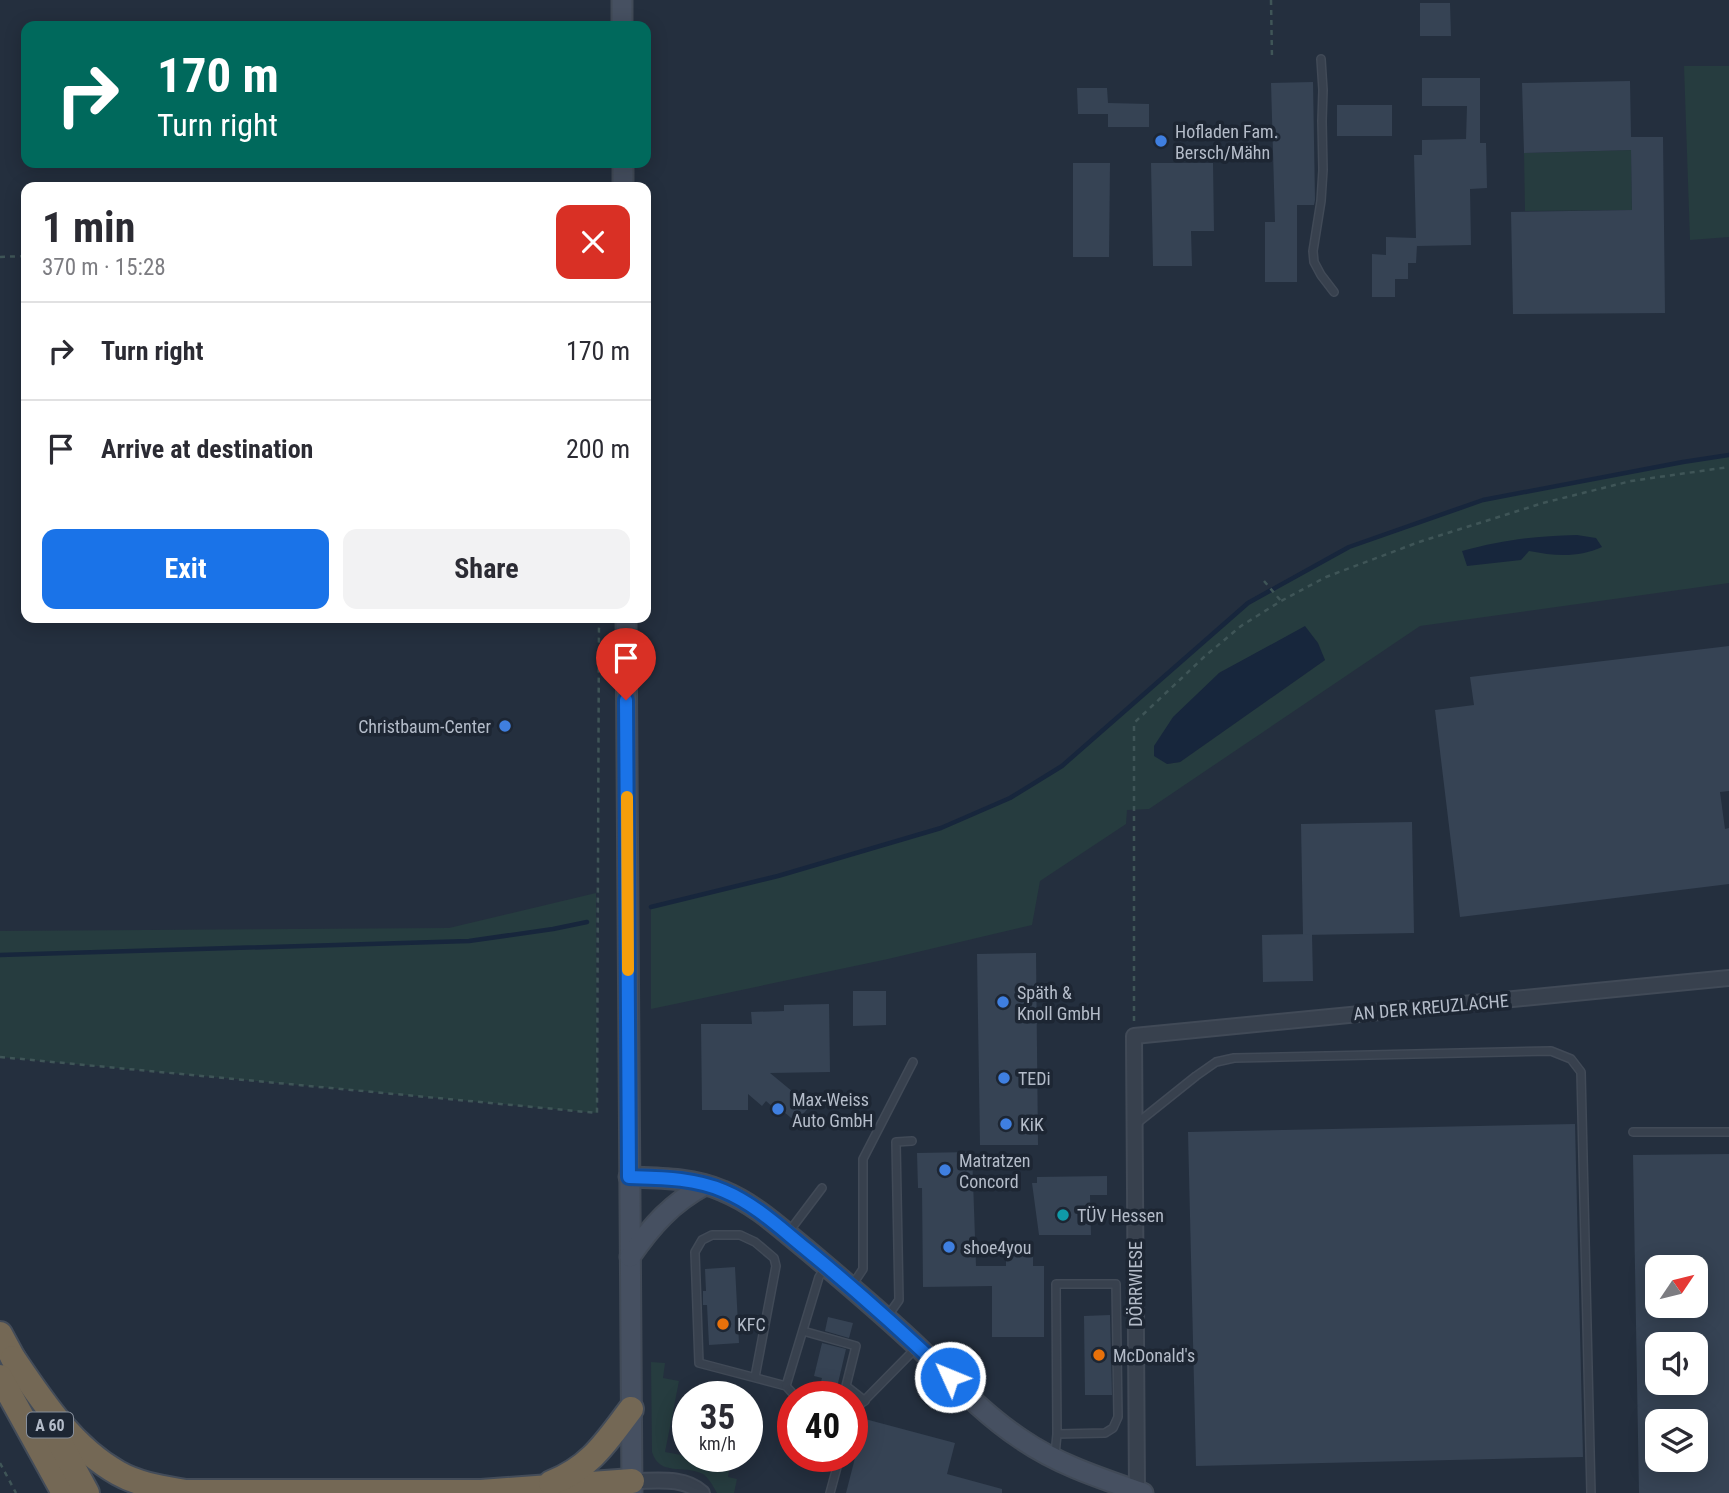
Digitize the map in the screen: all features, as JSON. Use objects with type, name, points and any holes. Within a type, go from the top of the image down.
[{"type":"highway","name":"A 60","points":[[0,1334],[6,1368],[64,1493]]},
{"type":"highway","points":[[6,1368],[93,1456],[120,1474],[154,1487],[186,1492],[232,1493],[481,1492],[632,1487]]},
{"type":"highway","name":"A 60","points":[[6,1368],[88,1493]]},
{"type":"highway","points":[[537,1489],[566,1477],[585,1464],[602,1448],[631,1409]]},
{"type":"main road","points":[[622,0],[622,21]]},
{"type":"main road","points":[[626,623],[632,1487]]},
{"type":"main road","points":[[629,1177],[671,1179],[705,1185],[723,1190],[744,1201],[763,1213],[827,1266],[982,1408],[1020,1439],[1054,1459],[1090,1475],[1140,1492]]},
{"type":"main road","points":[[630,1256],[664,1213],[705,1185]]},
{"type":"street","name":"AN DER KREUZLACHE","points":[[1134,1035],[1729,978]]},
{"type":"street","name":"DÖRRWIESE","points":[[1134,1035],[1140,1492]]},
{"type":"street","points":[[632,1487],[672,1480],[690,1484],[702,1493]]},
{"type":"lane","points":[[1321,59],[1321,201],[1313,251],[1314,262],[1334,292]]},
{"type":"lane","points":[[1134,1126],[1216,1062],[1234,1058],[1551,1051],[1571,1059],[1581,1072],[1591,1493]]},
{"type":"lane","points":[[851,1287],[863,1269],[863,1159],[913,1062]]},
{"type":"lane","points":[[1633,1132],[1729,1132]]},
{"type":"lane","points":[[886,1318],[899,1300],[896,1142],[912,1141]]},
{"type":"lane","points":[[787,1234],[822,1188]]},
{"type":"lane","points":[[755,1377],[776,1266],[774,1258],[755,1242],[740,1235],[712,1235],[702,1240],[695,1252],[699,1363],[777,1383]]},
{"type":"lane","points":[[788,1381],[820,1277],[827,1266]]},
{"type":"lane","points":[[1054,1459],[1057,1434],[1056,1284],[1116,1284],[1118,1417],[1113,1428],[1105,1433],[1057,1434]]},
{"type":"lane","points":[[803,1331],[856,1346],[847,1381]]},
{"type":"lane","points":[[868,1397],[917,1346]]},
{"type":"lane","points":[[830,1493],[836,1472]]},
{"type":"path","points":[[1271,0],[1272,60]]},
{"type":"path","points":[[0,257],[21,256]]},
{"type":"path","points":[[1134,1035],[1134,723],[1241,626],[1326,577],[1419,542],[1543,503],[1631,481],[1729,467]]},
{"type":"path","points":[[1264,581],[1281,601]]},
{"type":"path","points":[[0,1057],[597,1113],[598,623]]},
{"type":"path","points":[[0,1463],[16,1493]]},
{"type":"green space","points":[[1684,66],[1729,66],[1729,237],[1690,240]]},
{"type":"green space","points":[[1631,150],[1632,210],[1525,211],[1524,153]]},
{"type":"green space","points":[[1729,455],[1729,583],[1420,626],[1149,809],[1127,810],[1126,824],[1040,881],[1032,925],[888,959],[651,1009],[651,907],[778,876],[941,828],[1010,798],[1062,765],[1248,603],[1349,547],[1483,500]],"holes":[[[1305,627],[1325,660],[1180,762],[1167,764],[1219,673]]]},
{"type":"green space","points":[[596,893],[597,1113],[0,1057],[0,931],[449,928]]},
{"type":"green space","points":[[651,1362],[665,1363],[663,1378],[679,1381],[672,1381],[672,1416],[665,1452],[672,1453],[672,1468],[661,1465],[652,1452]]},
{"type":"green space","points":[[698,1472],[729,1472],[728,1477],[737,1479],[734,1493],[717,1493],[703,1474]]},
{"type":"water","points":[[1577,535],[1596,538],[1602,547],[1566,555],[1529,551],[1521,560],[1467,566],[1462,551],[1519,539]]},
{"type":"water","points":[[1305,626],[1318,643],[1325,660],[1180,762],[1167,764],[1154,756],[1154,746],[1173,717],[1219,673]]},
{"type":"building","points":[[1420,3],[1450,3],[1451,36],[1420,36]]},
{"type":"building","points":[[1422,78],[1480,78],[1480,143],[1486,143],[1487,188],[1470,189],[1471,245],[1417,245],[1416,263],[1408,263],[1408,279],[1395,279],[1395,297],[1372,297],[1372,254],[1386,255],[1386,237],[1416,238],[1414,155],[1422,155],[1422,140],[1466,139],[1467,106],[1422,106]]},
{"type":"building","points":[[1630,81],[1631,137],[1663,137],[1665,313],[1513,314],[1511,212],[1632,210],[1631,150],[1524,153],[1522,83]]},
{"type":"building","points":[[1313,82],[1315,200],[1314,205],[1297,205],[1297,282],[1265,282],[1265,222],[1275,222],[1271,83]]},
{"type":"building","points":[[1077,88],[1107,88],[1108,103],[1149,104],[1149,127],[1108,127],[1108,114],[1078,114]]},
{"type":"building","points":[[1337,105],[1392,105],[1392,136],[1337,136]]},
{"type":"building","points":[[1073,163],[1110,163],[1109,257],[1073,257]]},
{"type":"building","points":[[1151,163],[1213,163],[1214,231],[1191,231],[1192,266],[1153,266]]},
{"type":"building","points":[[1729,646],[1729,791],[1720,792],[1725,829],[1729,828],[1729,884],[1460,917],[1435,710],[1474,705],[1470,677]]},
{"type":"building","points":[[1412,822],[1414,933],[1303,935],[1301,824]]},
{"type":"building","points":[[1312,934],[1313,981],[1263,982],[1262,935]]},
{"type":"building","points":[[1036,953],[1038,1145],[980,1145],[977,954]]},
{"type":"building","points":[[853,991],[886,991],[886,1025],[853,1026]]},
{"type":"building","points":[[829,1004],[830,1072],[770,1073],[810,1106],[796,1122],[784,1112],[782,1115],[766,1101],[762,1106],[748,1094],[748,1110],[702,1110],[701,1024],[752,1024],[751,1012],[784,1011],[784,1005]]},
{"type":"building","points":[[1575,1124],[1583,1457],[1196,1466],[1188,1132]]},
{"type":"building","points":[[972,1152],[976,1266],[1006,1266],[1006,1254],[1033,1254],[1033,1266],[1044,1266],[1044,1337],[992,1337],[992,1286],[923,1287],[922,1188],[918,1188],[917,1153]]},
{"type":"building","points":[[1729,1154],[1729,1493],[1639,1493],[1633,1155]]},
{"type":"building","name":"TÜV Hessen","points":[[1107,1176],[1107,1195],[1090,1195],[1091,1235],[1039,1235],[1032,1183],[1037,1183],[1037,1177]]},
{"type":"building","name":"KFC","points":[[735,1267],[739,1343],[709,1345],[707,1305],[703,1305],[703,1291],[706,1291],[705,1269]]},
{"type":"building","name":"McDonald's","points":[[1110,1315],[1112,1395],[1085,1395],[1084,1316]]},
{"type":"building","points":[[828,1317],[853,1323],[849,1338],[825,1331]]},
{"type":"building","points":[[822,1343],[846,1349],[839,1381],[821,1381],[822,1378],[814,1376]]},
{"type":"building","points":[[868,1420],[955,1443],[947,1474],[1002,1489],[1002,1493],[846,1493],[851,1472],[868,1472]]},
{"type":"waterway","points":[[651,907],[778,876],[941,828],[1010,798],[1062,766],[1248,603],[1349,547],[1483,500],[1729,455]]},
{"type":"waterway","points":[[0,955],[469,941],[587,922]]},
{"type":"slow traffic","points":[[627,797],[628,970]]},
{"type":"place","name":"Hofladen Fam. Bersch/Mähn","points":[[1161,141]]},
{"type":"place","name":"Christbaum-Center","points":[[505,726]]},
{"type":"place","name":"Späth & Knoll GmbH","points":[[1003,1002]]},
{"type":"place","name":"TEDi","points":[[1004,1078]]},
{"type":"place","name":"Max-Weiss Auto GmbH","points":[[778,1109]]},
{"type":"place","name":"KiK","points":[[1006,1124]]},
{"type":"place","name":"Matratzen Concord","points":[[945,1170]]},
{"type":"place","name":"TÜV Hessen","points":[[1063,1215]]},
{"type":"place","name":"shoe4you","points":[[949,1247]]},
{"type":"place","name":"KFC","points":[[723,1324]]},
{"type":"place","name":"McDonald's","points":[[1099,1355]]},
{"type":"route","points":[[626,700],[629,1177],[692,1182],[723,1190],[744,1201],[763,1213],[851,1287],[950,1377]]}]
